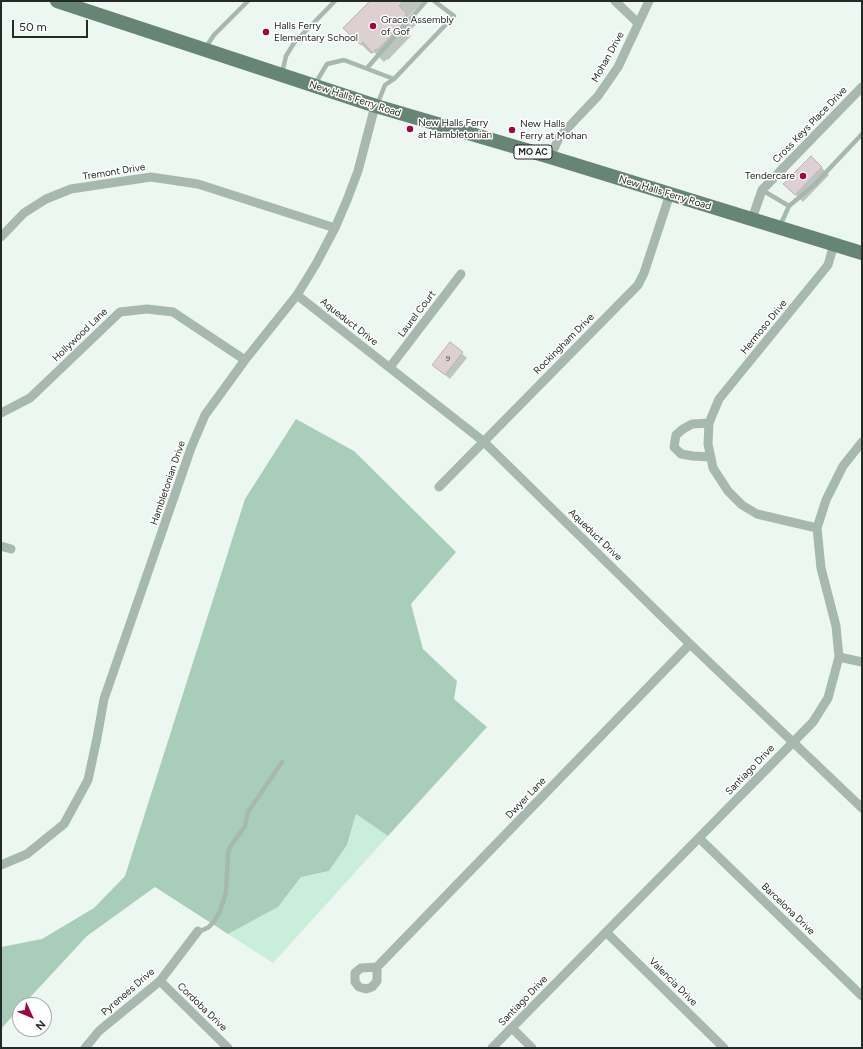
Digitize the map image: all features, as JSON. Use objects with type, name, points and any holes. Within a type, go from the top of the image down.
[{"type":"main road","name":"New Halls Ferry Road","points":[[57,1],[79,4],[205,49],[375,106],[550,157],[862,253]]},
{"type":"street","points":[[615,1],[638,23]]},
{"type":"street","name":"Mohan Drive","points":[[550,157],[560,136],[598,96],[618,67],[649,1]]},
{"type":"street","name":"Cross Keys Place Drive","points":[[752,219],[762,190],[862,87]]},
{"type":"street","name":"Hambletonian Drive","points":[[1,865],[27,854],[64,824],[88,780],[98,738],[104,699],[191,448],[205,415],[245,360],[297,295],[316,264],[335,228],[358,171],[375,106]]},
{"type":"street","name":"Tremont Drive","points":[[1,237],[24,213],[46,199],[70,190],[151,177],[198,184],[335,228]]},
{"type":"street","name":"Rockingham Drive","points":[[439,487],[638,285],[644,273],[670,194]]},
{"type":"street","name":"Hermoso Drive","points":[[817,528],[757,514],[742,506],[728,491],[713,468],[708,444],[709,423],[719,399],[828,265],[834,244]]},
{"type":"street","name":"Laurel Court","points":[[390,367],[461,274]]},
{"type":"street","name":"Aqueduct Drive","points":[[297,295],[483,441],[690,644],[862,808]]},
{"type":"street","name":"Hollywood Lane","points":[[1,414],[30,398],[120,312],[147,309],[173,312],[245,360]]},
{"type":"street","points":[[709,423],[692,424],[683,429],[676,435],[674,447],[681,454],[711,457]]},
{"type":"street","name":"Santiago Drive","points":[[492,1048],[813,722],[828,698],[839,657],[836,626],[821,568],[817,528],[826,500],[843,466],[862,442]]},
{"type":"street","points":[[1,546],[11,549]]},
{"type":"street","name":"Dwyer Lane","points":[[377,967],[690,644]]},
{"type":"street","points":[[839,657],[862,662]]},
{"type":"street","name":"Barcelona Drive","points":[[699,838],[862,996]]},
{"type":"street","name":"Pyrenees Drive","points":[[85,1048],[99,1031],[160,981],[198,931]]},
{"type":"street","name":"Valencia Drive","points":[[606,932],[724,1048]]},
{"type":"street","name":"Cordoba Drive","points":[[160,981],[228,1048]]},
{"type":"street","points":[[512,1028],[532,1048]]},
{"type":"lane","points":[[205,49],[214,36],[248,1]]},
{"type":"lane","points":[[281,74],[286,56],[294,43],[335,1]]},
{"type":"lane","points":[[367,68],[426,1]]},
{"type":"lane","points":[[375,106],[385,85],[394,79],[454,16],[434,1]]},
{"type":"lane","points":[[314,85],[327,64],[344,60],[394,79]]},
{"type":"lane","points":[[779,228],[789,206],[814,185],[862,134]]},
{"type":"lane","points":[[762,190],[789,206]]},
{"type":"lane","points":[[198,931],[208,927],[216,920],[226,893],[228,853],[230,847],[245,826],[248,812],[282,762]]},
{"type":"green space","points":[[296,419],[354,451],[456,552],[411,604],[423,649],[457,681],[454,699],[487,727],[388,836],[356,814],[347,845],[329,871],[301,877],[278,907],[228,934],[155,887],[87,936],[30,997],[12,997],[12,1017],[1,1029],[1,947],[42,939],[94,908],[125,876],[245,499]]},
{"type":"green space","points":[[356,814],[388,836],[273,963],[228,934],[278,907],[301,877],[329,871],[347,845]]},
{"type":"building","name":"Grace Assembly of Gof","points":[[370,1],[403,1],[399,6],[407,14],[399,22],[402,25],[373,53],[363,42],[361,45],[343,28]]},
{"type":"building","name":"Tendercare","points":[[811,156],[822,167],[795,195],[783,184]]},
{"type":"building","points":[[450,342],[463,352],[445,375],[432,365]]},
{"type":"place","name":"Grace Assembly of Gof","points":[[373,26]]},
{"type":"place","name":"Halls Ferry Elementary School","points":[[266,32]]},
{"type":"place","name":"New Halls Ferry at Hambletonian","points":[[410,129]]},
{"type":"place","name":"New Halls Ferry at Mohan","points":[[512,130]]},
{"type":"place","name":"Tendercare","points":[[803,176]]}]
